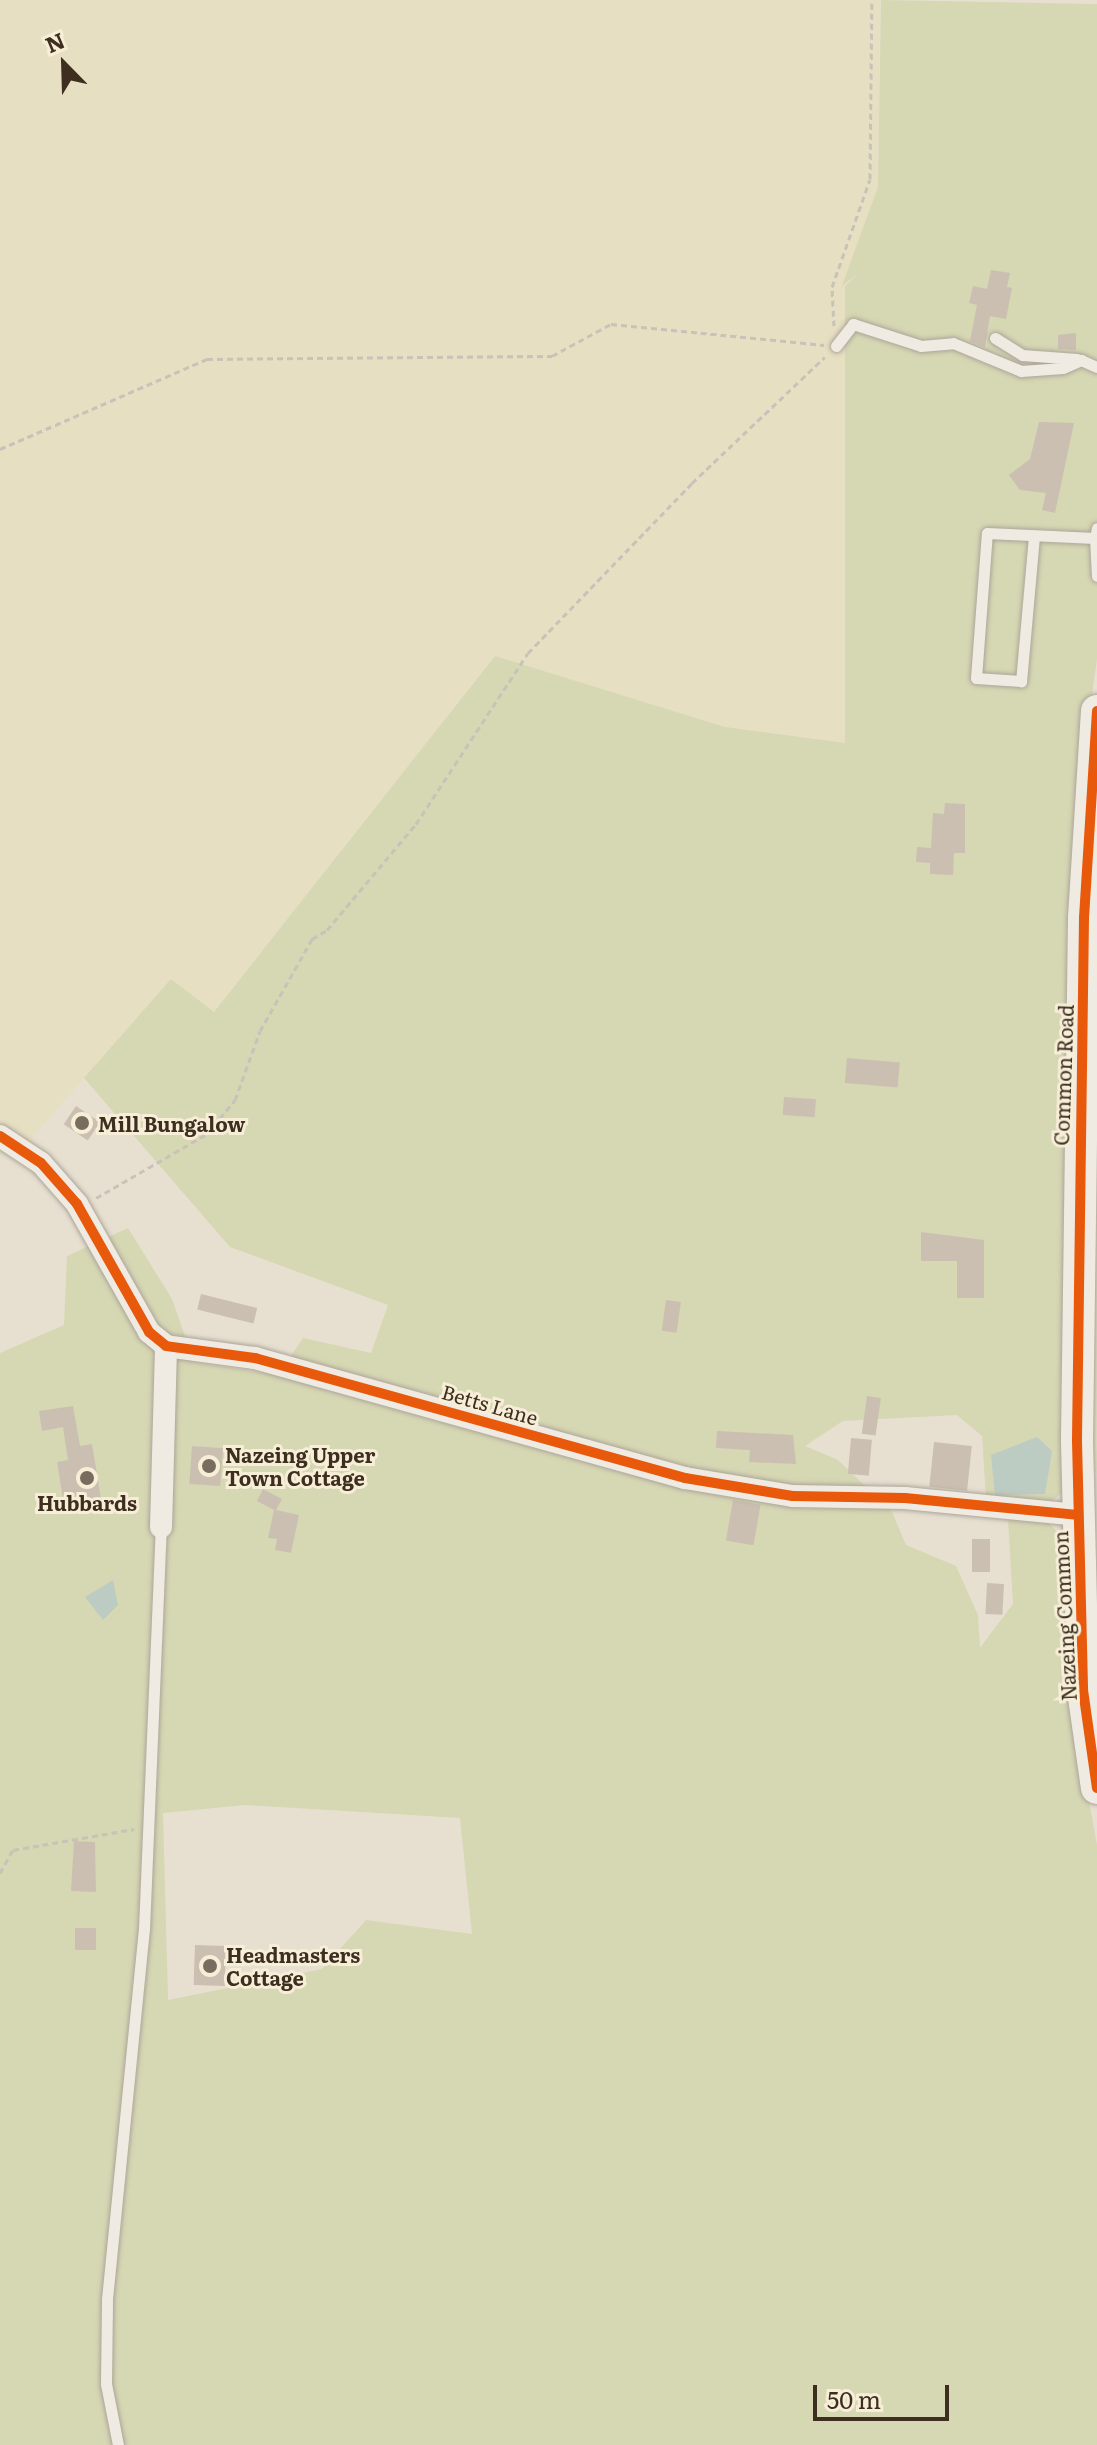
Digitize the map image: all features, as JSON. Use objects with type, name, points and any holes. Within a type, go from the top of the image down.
[{"type":"street","name":"Common Road","points":[[1077,1441],[1084,918],[1097,711]]},
{"type":"street","points":[[0,1136],[56,1178],[89,1221],[149,1332],[166,1346],[161,1527]]},
{"type":"street","name":"Betts Lane","points":[[166,1346],[255,1358],[685,1478],[793,1496],[1084,1501]]},
{"type":"street","name":"Nazeing Common","points":[[1077,1441],[1084,1501],[1083,1690],[1097,1788]]},
{"type":"lane","points":[[836,346],[853,324],[921,346],[953,343],[1021,371],[1063,368],[1081,360]]},
{"type":"lane","points":[[995,338],[1022,355],[1081,360],[1097,367]]},
{"type":"lane","points":[[1034,536],[1021,681],[976,678],[987,533],[1034,536],[1096,533],[1097,576]]},
{"type":"lane","points":[[118,2445],[106,2384],[107,2299],[149,1824],[161,1527]]},
{"type":"path","points":[[89,1221],[97,1194],[195,1146],[235,1100],[260,1031],[312,939],[327,930],[416,824],[528,653],[836,346],[832,287],[870,179],[872,0]]},
{"type":"path","points":[[0,449],[207,359],[552,356],[611,324],[836,346]]},
{"type":"path","points":[[0,1873],[13,1850],[149,1824]]},
{"type":"shaded area","points":[[0,0],[880,0],[878,187],[845,286],[845,743],[725,727],[495,656],[213,1013],[171,979],[22,1149],[0,1136]]},
{"type":"shaded area","points":[[1097,1178],[1097,1469],[1089,1472]]},
{"type":"shaded area","points":[[1037,1437],[1052,1451],[1045,1494],[995,1495],[991,1455]]},
{"type":"shaded area","points":[[113,1580],[118,1605],[103,1620],[85,1597]]},
{"type":"green space","points":[[881,0],[1097,4],[1097,659],[1087,730],[1064,1492],[1050,1502],[986,1498],[982,1436],[957,1415],[843,1421],[805,1446],[838,1460],[892,1512],[906,1545],[956,1566],[978,1615],[980,1648],[1013,1604],[1008,1519],[1047,1522],[1066,1540],[1079,1745],[1097,1845],[1097,2445],[0,2445],[0,1353],[64,1325],[67,1256],[128,1228],[172,1299],[194,1362],[278,1375],[303,1338],[371,1353],[388,1305],[230,1247],[84,1078],[171,979],[214,1012],[495,656],[725,727],[845,743],[845,286],[858,274],[842,286],[878,187]],"holes":[[[245,1805],[460,1818],[472,1934],[366,1920],[322,1969],[168,2000],[163,1813]]]},
{"type":"building","points":[[991,270],[1010,273],[1007,287],[1012,288],[1006,319],[990,316],[985,347],[970,341],[977,305],[969,303],[973,286],[987,289]]},
{"type":"building","points":[[1076,333],[1076,350],[1058,349],[1058,335]]},
{"type":"building","points":[[1039,422],[1074,423],[1055,513],[1042,510],[1046,493],[1020,490],[1009,475],[1030,459]]},
{"type":"building","points":[[945,803],[965,804],[965,853],[954,853],[953,875],[930,874],[930,863],[916,862],[917,847],[931,848],[933,813],[944,814]]},
{"type":"building","points":[[847,1058],[900,1063],[898,1088],[845,1083]]},
{"type":"building","points":[[784,1097],[816,1099],[815,1117],[783,1115]]},
{"type":"building","name":"Mill Bungalow","points":[[76,1106],[100,1122],[88,1140],[64,1124]]},
{"type":"building","points":[[921,1232],[984,1240],[984,1298],[957,1298],[957,1261],[921,1261]]},
{"type":"building","points":[[201,1294],[257,1308],[253,1324],[197,1310]]},
{"type":"building","points":[[666,1300],[681,1302],[677,1333],[662,1331]]},
{"type":"building","points":[[867,1396],[881,1398],[876,1436],[862,1434]]},
{"type":"building","points":[[73,1406],[80,1446],[92,1444],[102,1505],[65,1511],[57,1462],[68,1460],[63,1427],[42,1431],[39,1411]]},
{"type":"building","points":[[717,1431],[793,1435],[796,1464],[749,1462],[750,1450],[716,1448]]},
{"type":"building","points":[[851,1438],[872,1440],[869,1476],[848,1474]]},
{"type":"building","points":[[934,1442],[972,1446],[967,1491],[929,1487]]},
{"type":"building","name":"Nazeing Upper Town Cottage","points":[[192,1446],[223,1448],[220,1486],[189,1484]]},
{"type":"building","points":[[263,1489],[282,1499],[276,1510],[299,1515],[291,1553],[275,1550],[277,1539],[268,1538],[274,1510],[257,1501]]},
{"type":"building","points":[[733,1500],[761,1505],[753,1545],[726,1540]]},
{"type":"building","points":[[972,1539],[990,1539],[990,1572],[972,1572]]},
{"type":"building","points":[[987,1583],[1004,1584],[1002,1615],[985,1614]]},
{"type":"building","points":[[74,1841],[95,1842],[96,1892],[71,1891]]},
{"type":"building","points":[[75,1928],[96,1928],[96,1950],[75,1950]]},
{"type":"building","name":"Headmasters Cottage","points":[[195,1945],[226,1946],[225,1986],[194,1985]]},
{"type":"cycle path","points":[[1097,711],[1084,918],[1077,1441],[1083,1690],[1097,1788]]},
{"type":"cycle path","points":[[0,1136],[41,1163],[77,1204],[149,1332],[166,1346],[255,1358],[685,1478],[793,1496],[905,1498],[1077,1515]]},
{"type":"place","name":"Mill Bungalow","points":[[82,1123]]},
{"type":"place","name":"Nazeing Upper Town Cottage","points":[[209,1466]]},
{"type":"place","name":"Hubbards","points":[[87,1478]]},
{"type":"place","name":"Headmasters Cottage","points":[[210,1966]]}]
